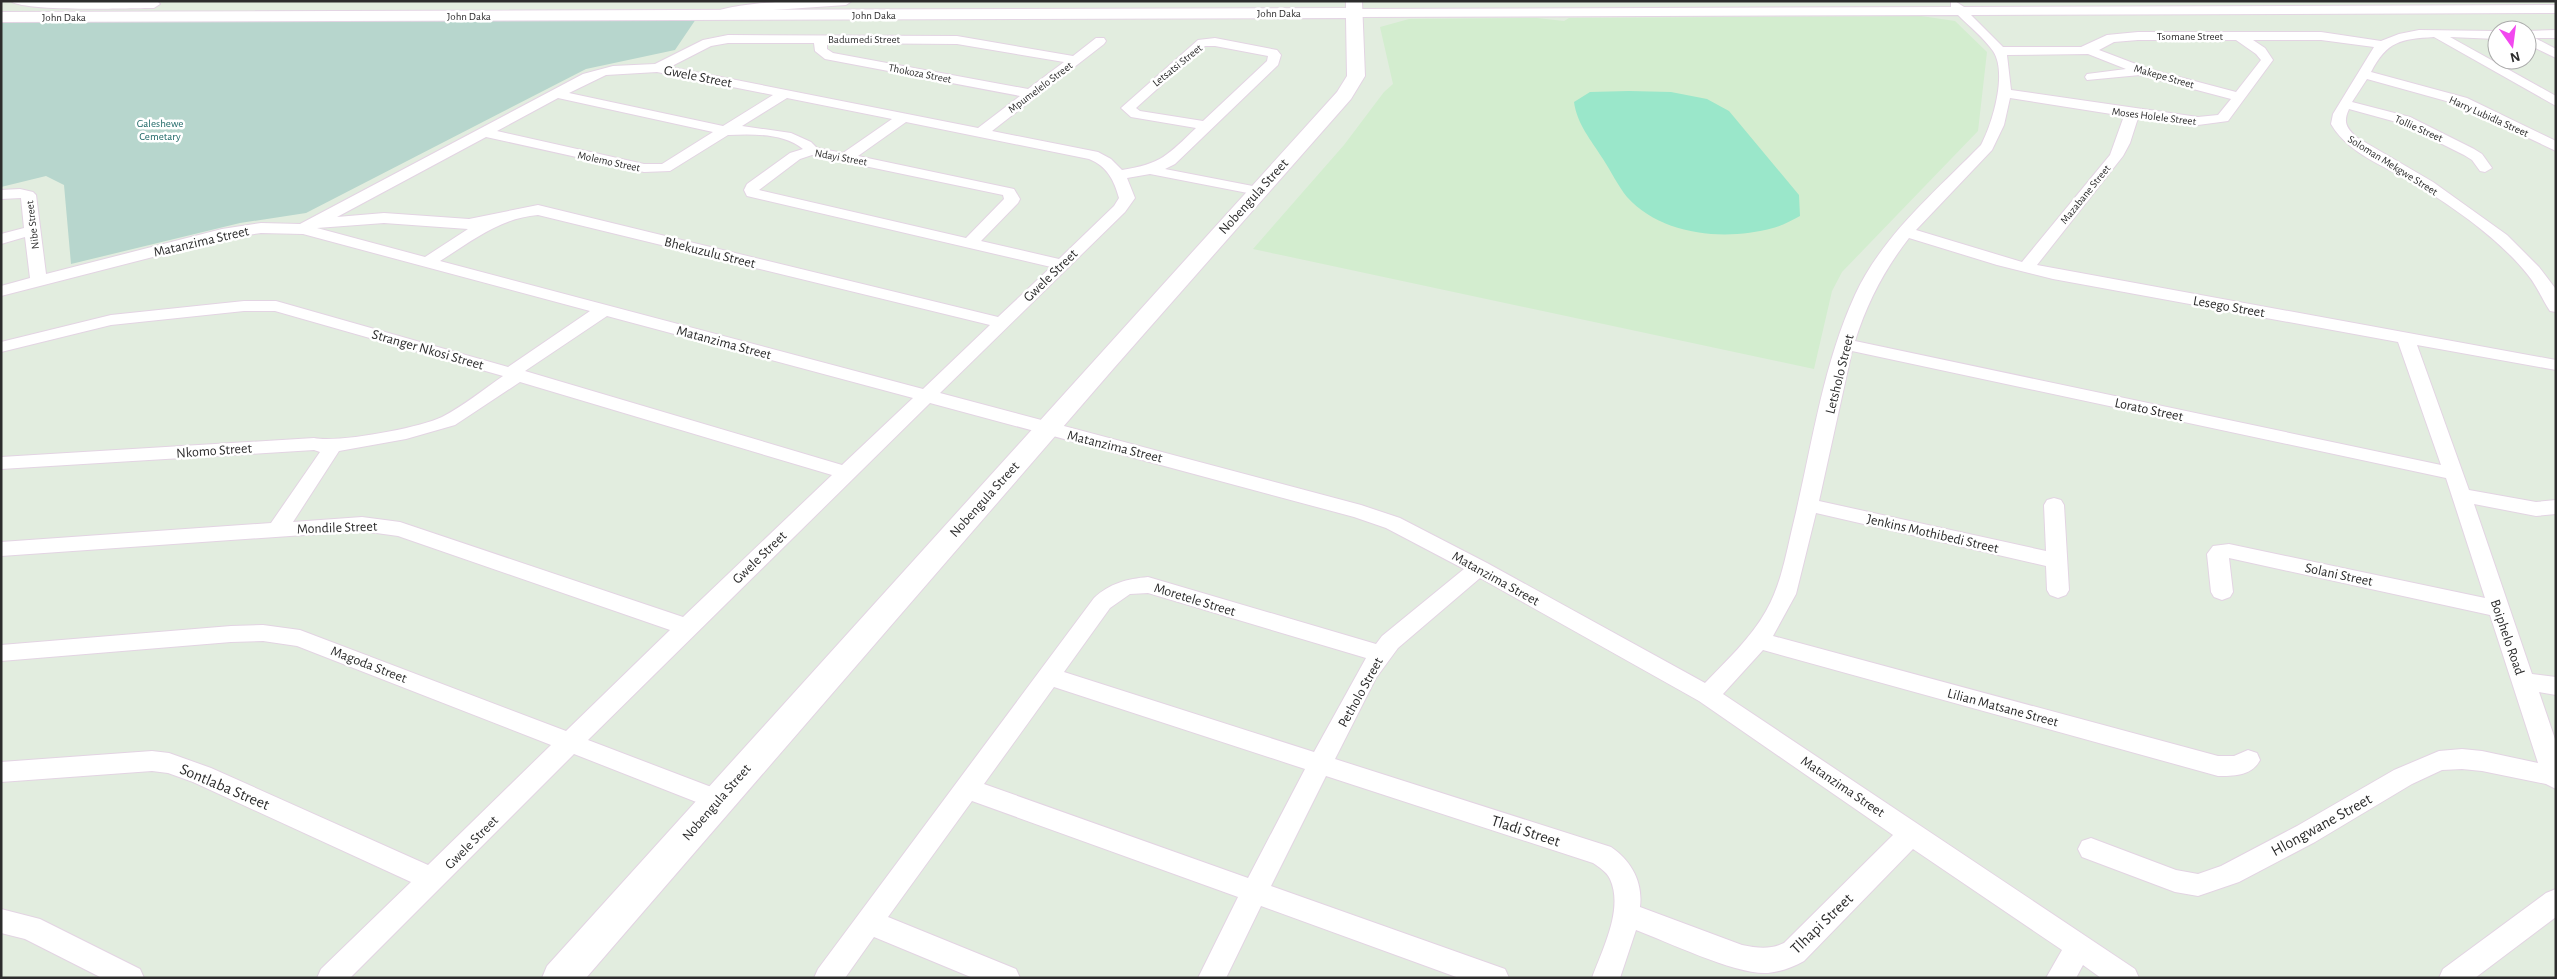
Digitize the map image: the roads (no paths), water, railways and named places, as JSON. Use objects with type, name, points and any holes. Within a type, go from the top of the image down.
[{"type":"street","points":[[17,1],[41,4],[156,2]]},
{"type":"street","points":[[719,15],[730,1]]},
{"type":"street","points":[[719,15],[760,7],[846,1]]},
{"type":"street","points":[[132,17],[156,2]]},
{"type":"street","points":[[1956,6],[2000,51]]},
{"type":"street","name":"John Daka","points":[[1,18],[719,15],[1354,7],[1956,6],[2556,9]]},
{"type":"street","name":"Nobengula Street","points":[[561,978],[1352,86],[1356,76],[1354,7]]},
{"type":"street","points":[[2537,34],[2556,34]]},
{"type":"street","points":[[2438,35],[2556,102]]},
{"type":"street","points":[[2382,45],[2402,36],[2487,35]]},
{"type":"street","name":"Moses Holele Street","points":[[2004,93],[2132,114],[2210,121],[2223,118],[2240,97],[2267,57],[2239,36]]},
{"type":"street","name":"Tsomane Street","points":[[2000,51],[2089,50],[2106,40],[2120,37],[2321,36],[2382,45]]},
{"type":"street","name":"Thokoza Street","points":[[820,39],[821,51],[829,56],[1031,94]]},
{"type":"street","name":"Badumedi Street","points":[[657,68],[706,43],[720,40],[957,40],[1075,60]]},
{"type":"street","name":"Mpumelelo Street","points":[[981,132],[1100,42]]},
{"type":"street","name":"Letsatsi Street","points":[[1119,175],[1150,170],[1170,161],[1207,126],[1273,62],[1276,56],[1273,53],[1215,42],[1202,43],[1128,108],[1136,114],[1207,126]]},
{"type":"street","points":[[2537,44],[2556,54]]},
{"type":"street","name":"Soloman Mekgwe Street","points":[[2382,45],[2345,104],[2337,119],[2338,127],[2346,136],[2434,189],[2514,250],[2540,279],[2556,307]]},
{"type":"street","name":"Makepe Street","points":[[2089,50],[2144,72],[2240,97]]},
{"type":"street","name":"Letsholo Street","points":[[1707,695],[1758,640],[1778,610],[1786,593],[1809,504],[1844,344],[1865,293],[1906,232],[1987,146],[1996,132],[2004,93],[2004,67],[2000,51]]},
{"type":"street","name":"Gwele Street","points":[[308,226],[482,132],[600,72],[629,68],[657,68],[1094,155],[1106,160],[1119,175],[1127,198],[927,397],[687,627],[433,880],[331,978]]},
{"type":"street","points":[[2092,77],[2144,72]]},
{"type":"street","name":"Harry Lubidla Street","points":[[2363,74],[2462,101],[2556,147]]},
{"type":"street","name":"Molemo Street","points":[[482,132],[652,169],[671,166],[786,93]]},
{"type":"street","points":[[556,94],[728,131],[748,130],[802,140],[812,151]]},
{"type":"street","name":"Tollie Street","points":[[2345,104],[2406,120],[2469,152],[2485,168]]},
{"type":"street","name":"Mazabane Street","points":[[2026,268],[2116,156],[2123,143],[2132,114]]},
{"type":"street","points":[[847,157],[904,117]]},
{"type":"street","name":"Ndayi Street","points":[[970,243],[1010,203],[1012,199],[1009,192],[812,151],[794,156],[752,186],[752,193],[1061,264]]},
{"type":"street","name":"Letsatsi Street","points":[[1150,170],[1258,191]]},
{"type":"street","name":"Nibe Street","points":[[1,196],[20,193],[28,195],[39,282]]},
{"type":"street","name":"Bhekuzulu Street","points":[[429,261],[496,220],[516,212],[538,210],[1002,323]]},
{"type":"street","points":[[308,226],[384,218],[469,224],[496,220]]},
{"type":"street","name":"Matanzima Street","points":[[1,291],[222,234],[261,228],[308,226],[429,261],[927,397],[1362,512],[1393,524],[1479,568],[1707,695],[2125,978]]},
{"type":"street","points":[[1,239],[32,232]]},
{"type":"street","name":"Lesego Street","points":[[1906,232],[2026,268],[2556,365]]},
{"type":"street","name":"Stranger Nkosi Street","points":[[1,347],[111,320],[244,306],[276,306],[514,374],[846,473]]},
{"type":"street","name":"Nkomo Street","points":[[1,463],[314,444],[327,447],[406,434],[448,421],[606,309]]},
{"type":"street","name":"Boiphelo Road","points":[[2406,339],[2454,474],[2555,778]]},
{"type":"street","name":"Lorato Street","points":[[1844,344],[2454,474]]},
{"type":"street","points":[[278,530],[326,459],[330,452],[327,447]]},
{"type":"street","points":[[2461,495],[2536,509],[2556,507]]},
{"type":"street","name":"Jenkins Mothibedi Street","points":[[1809,504],[2057,561]]},
{"type":"street","points":[[2054,505],[2058,590]]},
{"type":"street","name":"Mondile Street","points":[[1,549],[362,524],[400,528],[687,627]]},
{"type":"street","name":"Solani Street","points":[[2222,592],[2218,554],[2220,551],[2229,551],[2498,609]]},
{"type":"street","name":"Petholo Street","points":[[1212,978],[1254,892],[1368,673],[1380,654],[1390,642],[1479,568]]},
{"type":"street","name":"Moretele Street","points":[[828,978],[1102,602],[1114,591],[1129,586],[1148,585],[1380,654]]},
{"type":"street","name":"Magoda Street","points":[[1,652],[231,634],[284,634],[300,638],[572,742],[718,800]]},
{"type":"street","name":"Lilian Matsane Street","points":[[1758,640],[2218,766],[2238,766],[2248,760]]},
{"type":"street","points":[[1048,676],[1320,766]]},
{"type":"street","points":[[2523,681],[2556,686]]},
{"type":"street","name":"Hlongwane Street","points":[[2091,849],[2175,881],[2198,885],[2230,874],[2306,834],[2402,777],[2439,761],[2462,759],[2482,761],[2555,778]]},
{"type":"street","name":"Sontlaba Street","points":[[1,772],[136,762],[169,763],[202,775],[433,880]]},
{"type":"street","name":"Tladi Street","points":[[1320,766],[1602,855],[1616,866],[1624,878],[1628,896],[1626,914],[1606,978]]},
{"type":"street","points":[[966,788],[1495,978]]},
{"type":"street","name":"Tlhapi Street","points":[[1626,914],[1742,958],[1763,962],[1780,960],[1794,952],[1912,833]]},
{"type":"street","points":[[2453,978],[2556,901]]},
{"type":"street","points":[[1,921],[30,928],[130,978]]},
{"type":"street","points":[[869,922],[1006,978]]},
{"type":"street","points":[[2060,978],[2079,947]]},
{"type":"park label","name":"Galeshewe Cemetary","points":[[160,129]]}]
